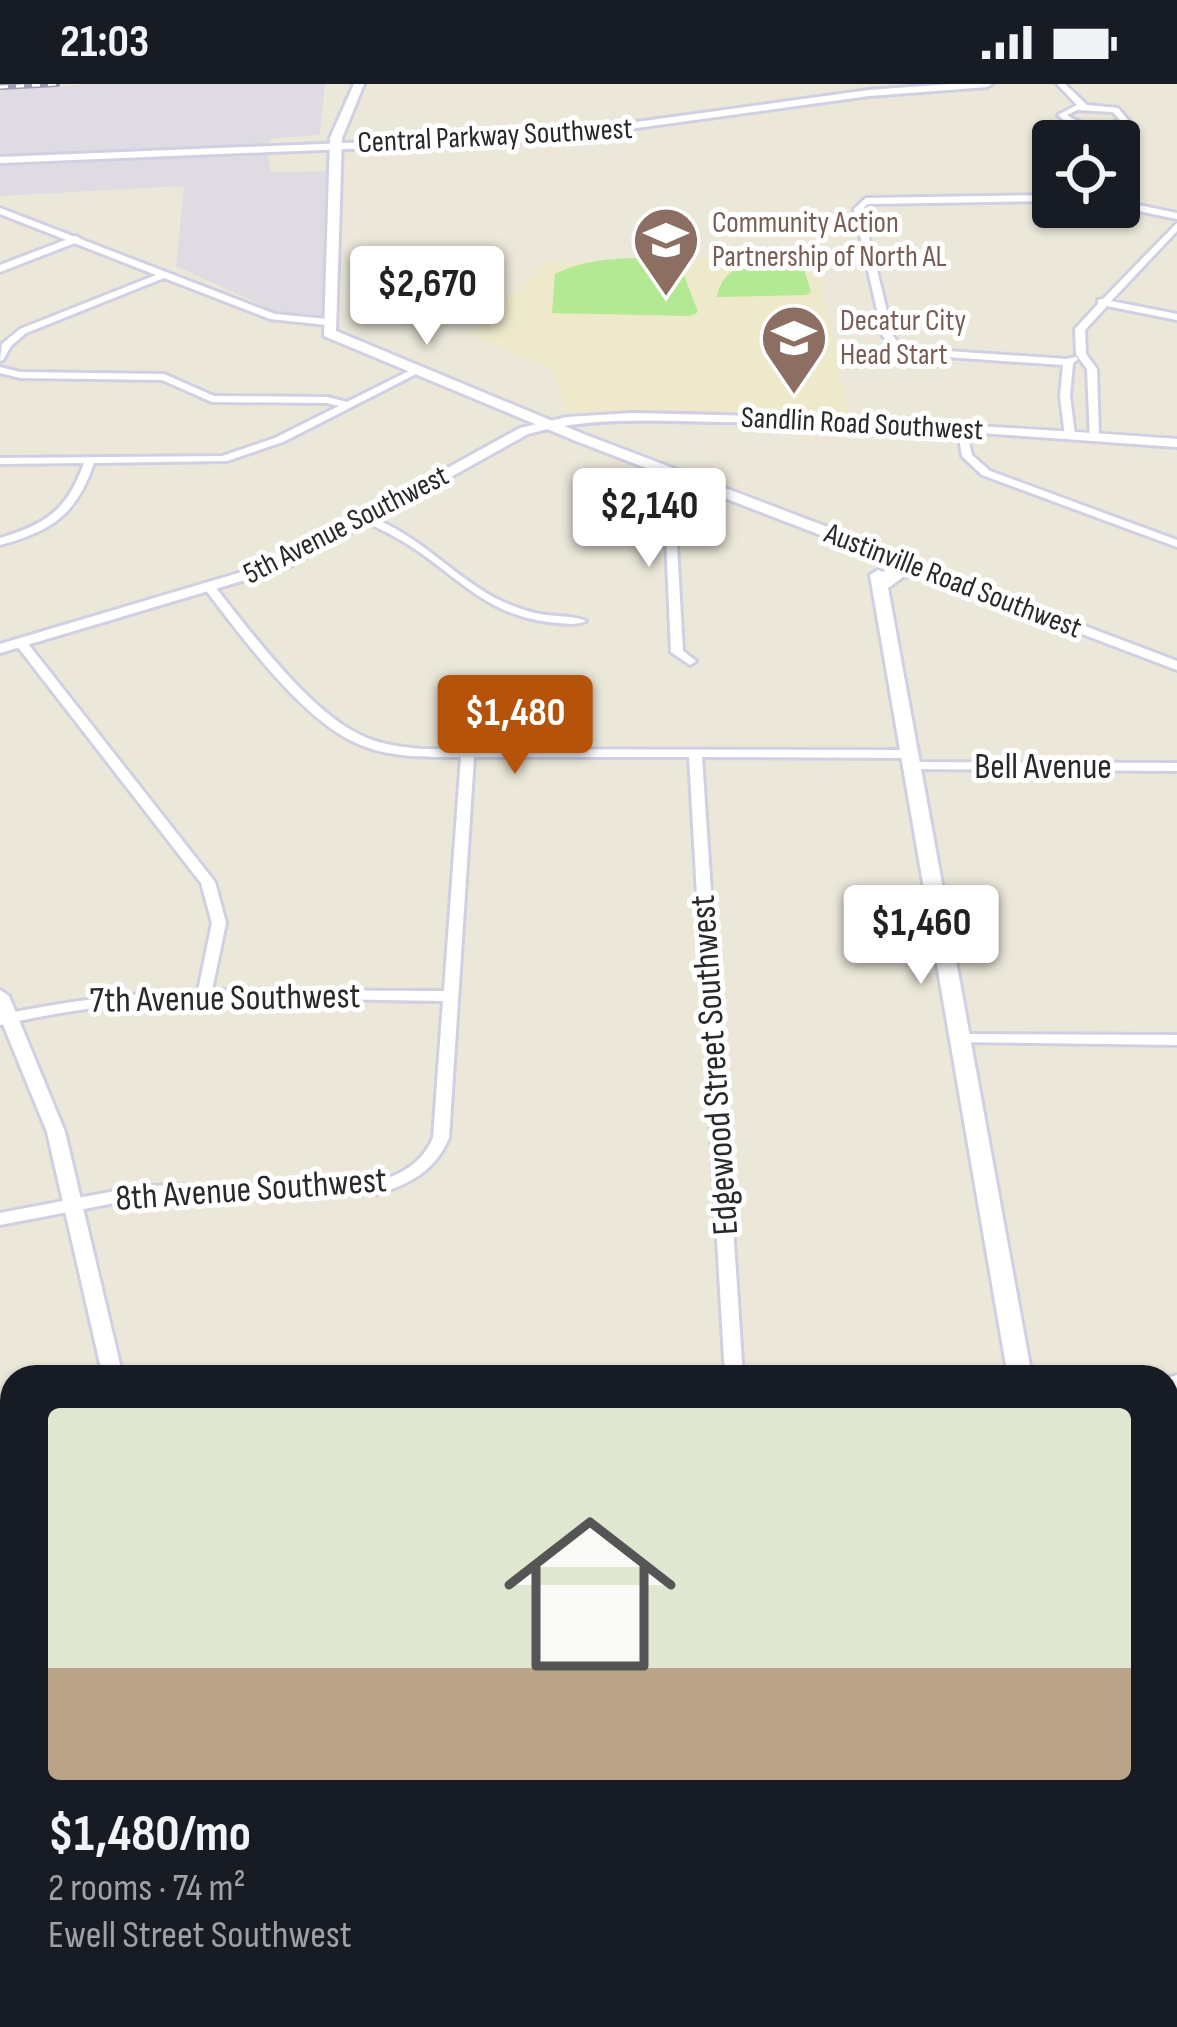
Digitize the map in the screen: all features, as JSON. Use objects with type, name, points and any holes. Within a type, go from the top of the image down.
[{"type":"main road","points":[[327,322],[341,141],[359,84]]},
{"type":"main road","points":[[338,336],[341,141],[368,84]]},
{"type":"main road","name":"Austinville Road Southwest","points":[[327,322],[329,333],[417,371],[900,560]]},
{"type":"main road","points":[[859,545],[874,561],[881,587],[1018,1365]]},
{"type":"main road","points":[[881,587],[900,560]]},
{"type":"main road","points":[[881,587],[898,573],[924,569]]},
{"type":"street","name":"Central Parkway Southwest","points":[[0,158],[560,130],[894,84]]},
{"type":"street","name":"Central Parkway Southwest","points":[[341,141],[551,137],[832,98],[987,84]]},
{"type":"street","points":[[1061,84],[1083,106]]},
{"type":"street","points":[[1071,120],[1062,115],[1083,106],[1115,110],[1124,120]]},
{"type":"street","points":[[1032,200],[858,205],[890,341],[905,350],[1093,369]]},
{"type":"street","points":[[1140,208],[1177,216]]},
{"type":"street","points":[[0,211],[273,317],[327,322]]},
{"type":"street","points":[[1094,437],[1093,369],[1081,354],[1080,328],[1177,226]]},
{"type":"street","points":[[0,269],[76,239]]},
{"type":"street","points":[[0,358],[7,344],[23,331],[163,275]]},
{"type":"street","points":[[1101,302],[1177,317]]},
{"type":"street","points":[[1070,436],[1065,396],[1068,365],[1081,354]]},
{"type":"street","points":[[0,370],[20,375],[164,377],[212,399],[327,400],[348,405]]},
{"type":"street","points":[[0,461],[223,459],[279,440],[417,371]]},
{"type":"street","points":[[608,448],[603,428],[617,417]]},
{"type":"street","name":"Sandlin Road Southwest","points":[[547,424],[617,417],[838,419],[1177,443]]},
{"type":"street","name":"5th Avenue Southwest","points":[[0,649],[284,564],[524,431],[547,424]]},
{"type":"street","points":[[962,428],[968,456],[986,473],[1177,544]]},
{"type":"street","points":[[0,542],[64,515],[79,497],[90,461]]},
{"type":"street","points":[[685,478],[668,492],[677,652],[690,662]]},
{"type":"street","points":[[368,519],[412,538],[498,608],[535,620],[580,621]]},
{"type":"street","name":"Austinville Road Southwest","points":[[900,560],[1177,666]]},
{"type":"street","name":"Bell Avenue","points":[[211,589],[324,714],[353,737],[407,752],[695,752],[1177,767]]},
{"type":"street","points":[[20,644],[208,882],[218,923],[204,996]]},
{"type":"street","name":"Edgewood Street Southwest","points":[[695,752],[733,1365]]},
{"type":"street","points":[[451,996],[468,753]]},
{"type":"street","points":[[0,996],[5,1018],[56,1132],[109,1365]]},
{"type":"street","name":"7th Avenue Southwest","points":[[5,1018],[106,998],[451,996]]},
{"type":"street","name":"8th Avenue Southwest","points":[[0,1219],[162,1191],[377,1188],[427,1164],[441,1138],[451,996]]},
{"type":"street","points":[[959,1040],[1177,1040]]},
{"type":"shaded area","points":[[325,84],[320,135],[270,139],[267,152],[271,172],[331,171],[323,316],[314,322],[278,313],[176,266],[184,186],[0,196],[0,89]]},
{"type":"shaded area","name":"Community Action Partnership of North AL","points":[[816,253],[848,414],[568,413],[550,368],[471,335],[545,263]]},
{"type":"green space","points":[[677,257],[698,312],[690,316],[552,313],[555,274],[599,261]]},
{"type":"green space","points":[[800,257],[811,292],[806,295],[717,297],[721,284],[737,268]]},
{"type":"railway","points":[[0,87],[57,84]]},
{"type":"place","name":"Community Action Partnership of North AL","points":[[666,299]]},
{"type":"place","name":"Decatur City Head Start","points":[[794,397]]}]
